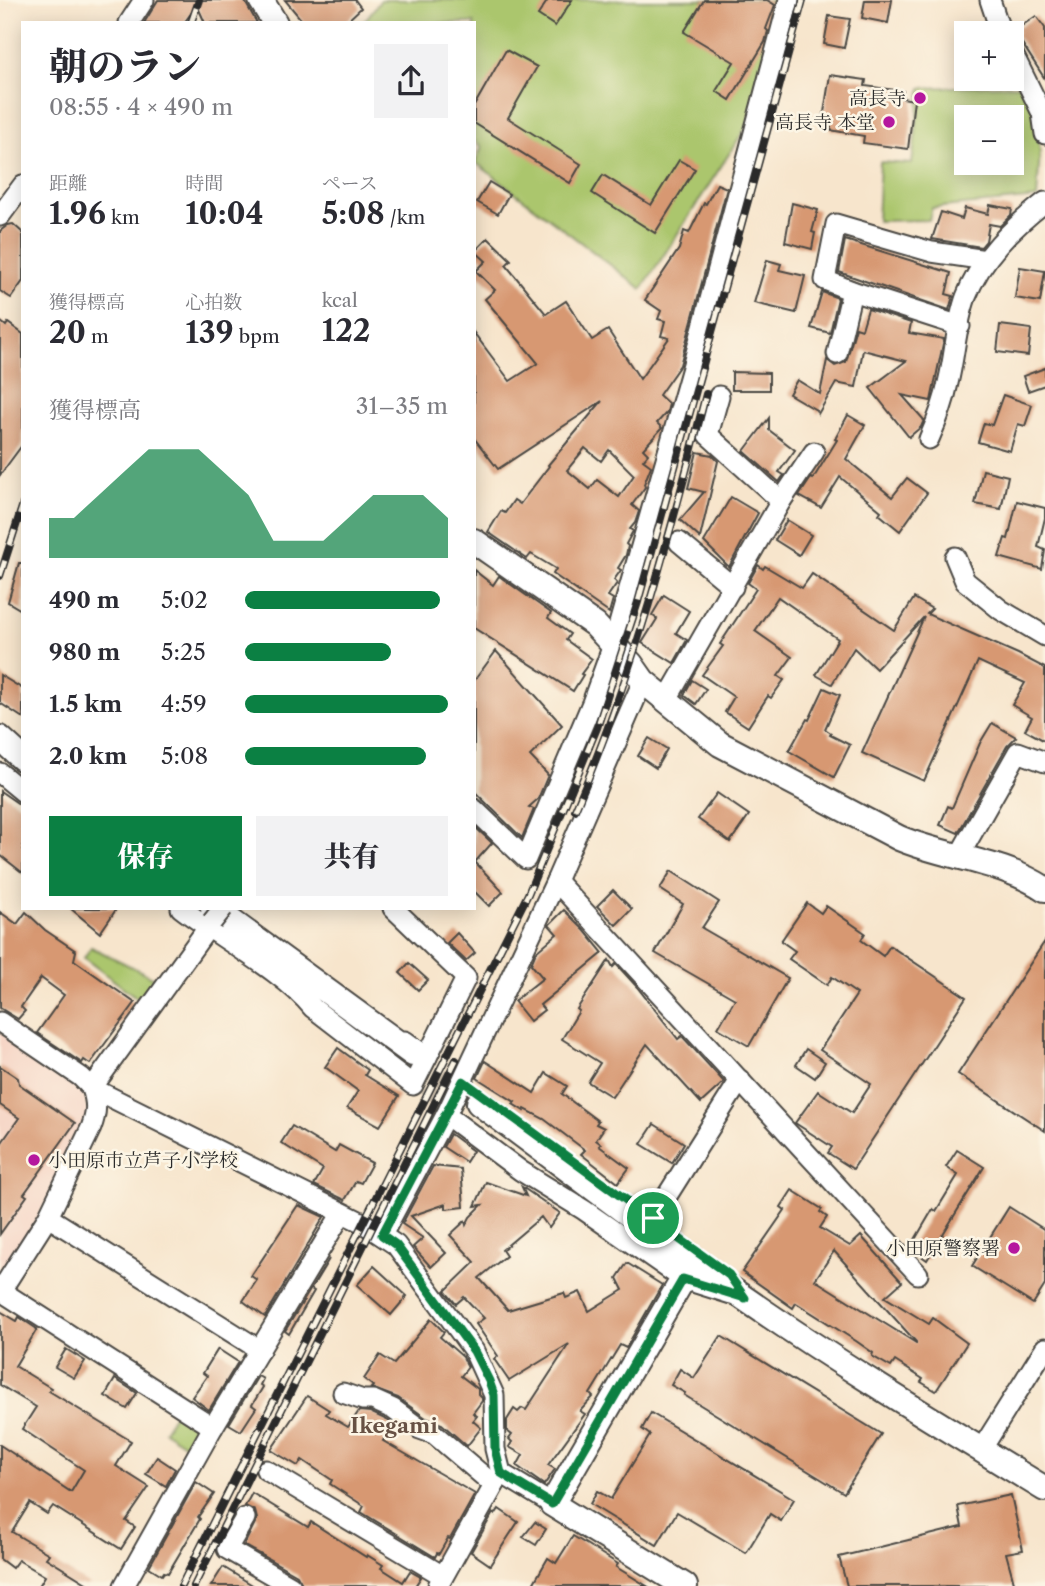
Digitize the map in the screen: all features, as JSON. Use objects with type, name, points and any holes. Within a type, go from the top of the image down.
[{"type":"street","points":[[130,21],[144,0]]},
{"type":"street","points":[[261,0],[274,21]]},
{"type":"street","points":[[476,811],[526,859],[592,703],[613,645],[692,365],[789,0]]},
{"type":"street","points":[[990,0],[998,21]]},
{"type":"street","points":[[1024,76],[1042,113],[1045,134]]},
{"type":"street","points":[[929,439],[948,384],[966,298],[986,260],[1019,223],[1045,202]]},
{"type":"street","points":[[960,326],[825,280],[836,224],[932,252],[986,260]]},
{"type":"street","points":[[837,354],[852,291]]},
{"type":"street","points":[[719,396],[708,435],[781,501]]},
{"type":"street","points":[[666,701],[781,501],[814,452]]},
{"type":"street","points":[[679,542],[733,587]]},
{"type":"street","points":[[477,549],[595,625],[643,681],[720,744],[899,838],[926,849],[1005,869],[1045,889]]},
{"type":"street","points":[[955,557],[965,581],[1000,610],[1045,636]]},
{"type":"street","points":[[382,1235],[463,1081],[556,881],[643,681]]},
{"type":"street","points":[[0,738],[21,757]]},
{"type":"street","points":[[959,856],[1018,752],[1045,762]]},
{"type":"street","points":[[0,773],[21,790]]},
{"type":"street","points":[[556,881],[918,1274]]},
{"type":"street","points":[[191,910],[217,915],[420,1055],[466,978],[395,910]]},
{"type":"street","points":[[92,1088],[217,915]]},
{"type":"street","points":[[0,1022],[92,1088],[342,1213],[396,1245],[474,1351],[489,1381],[494,1395],[497,1479],[440,1581],[266,1470]]},
{"type":"street","points":[[653,1218],[740,1080]]},
{"type":"street","points":[[463,1081],[729,1275],[745,1298]]},
{"type":"street","points":[[92,1088],[97,1113],[48,1217],[1,1292],[213,1427]]},
{"type":"street","points":[[479,1103],[625,1213],[745,1298],[878,1387],[1045,1489]]},
{"type":"street","points":[[446,1115],[521,1171],[584,1210],[683,1279],[745,1298]]},
{"type":"street","points":[[124,1586],[213,1427],[342,1213]]},
{"type":"street","points":[[48,1217],[260,1350]]},
{"type":"street","points":[[552,1504],[683,1279]]},
{"type":"street","points":[[981,1450],[1045,1348]]},
{"type":"street","points":[[343,1393],[363,1400],[373,1400],[393,1409],[420,1429],[434,1434],[497,1479],[552,1504],[685,1586]]},
{"type":"street","points":[[245,1518],[227,1549],[290,1586]]},
{"type":"shaded area","name":"小田原市立芦子小学校","points":[[0,1031],[75,1082],[83,1091],[89,1113],[48,1202],[0,1278]]},
{"type":"green space","points":[[381,0],[783,0],[747,126],[642,289],[476,163],[482,147],[476,142],[476,21],[365,21]]},
{"type":"green space","points":[[921,88],[1022,91],[1035,113],[1040,150],[1037,198],[932,208],[929,220],[877,221],[880,162],[912,164]]},
{"type":"green space","points":[[91,947],[161,981],[144,1003],[84,958]]},
{"type":"green space","points":[[177,1409],[201,1426],[202,1432],[192,1449],[164,1431]]},
{"type":"building","points":[[158,0],[244,0],[256,21],[204,21],[197,5],[185,21],[145,21]]},
{"type":"building","points":[[285,0],[355,0],[361,8],[347,21],[302,21]]},
{"type":"building","points":[[548,0],[572,0],[555,26],[538,15]]},
{"type":"building","points":[[704,0],[767,0],[775,5],[766,29],[768,31],[765,42],[730,100],[716,91],[734,62],[684,32]]},
{"type":"building","points":[[865,0],[892,0],[888,23],[862,18]]},
{"type":"building","points":[[829,16],[850,19],[844,48],[824,44]]},
{"type":"building","points":[[1036,16],[1045,28],[1045,79],[1024,46],[1024,24]]},
{"type":"building","points":[[506,50],[537,67],[508,118],[581,164],[570,183],[476,124],[476,102]]},
{"type":"building","points":[[830,75],[866,80],[865,86],[903,91],[902,98],[914,100],[908,149],[863,143],[864,136],[830,130],[831,127],[822,125]]},
{"type":"building","points":[[679,160],[695,169],[655,233],[592,193],[603,175],[651,205]]},
{"type":"building","points":[[489,182],[509,194],[498,214],[477,202]]},
{"type":"building","points":[[717,184],[727,188],[680,365],[659,395],[669,404],[667,412],[657,423],[662,428],[643,449],[648,454],[643,460],[651,466],[645,487],[632,505],[639,511],[630,529],[633,531],[626,544],[626,555],[618,568],[621,570],[614,580],[617,583],[608,596],[613,599],[609,613],[553,574],[556,569],[531,554],[527,559],[488,532],[501,511],[505,513],[514,500],[520,504],[548,465],[602,401],[498,469],[476,441],[476,336],[510,381],[538,363],[485,299],[495,290],[476,271],[486,261],[476,250],[488,238],[511,260],[506,265],[546,314],[566,301],[592,340],[608,330],[640,379],[669,338],[661,336],[665,321],[658,319],[661,311],[645,300],[679,249],[684,231],[689,233],[704,203],[706,204]],"holes":[[[585,448],[601,461],[609,450],[634,475],[619,497],[597,480],[590,489],[567,470]]]},
{"type":"building","points":[[792,203],[818,210],[812,232],[815,233],[812,249],[785,242]]},
{"type":"building","points":[[990,205],[1012,209],[1011,215],[1000,226],[989,224],[986,241],[981,247],[932,239],[941,212],[962,219],[965,208],[988,214]]},
{"type":"building","points":[[13,224],[21,231],[21,284],[11,298],[0,291],[0,231]]},
{"type":"building","points":[[845,240],[951,273],[946,294],[953,296],[949,310],[839,272]]},
{"type":"building","points":[[767,260],[781,264],[779,270],[805,276],[796,313],[754,303]]},
{"type":"building","points":[[1020,267],[1045,271],[1040,302],[1015,298]]},
{"type":"building","points":[[822,292],[838,298],[830,333],[811,328]]},
{"type":"building","points":[[868,309],[911,323],[909,333],[944,339],[931,401],[902,395],[924,420],[921,427],[909,437],[870,388],[906,361],[863,350],[856,387],[836,383],[818,414],[816,410],[789,394],[797,380],[820,394],[827,360],[835,366],[846,362],[856,327],[862,329]]},
{"type":"building","points":[[0,321],[21,333],[21,447],[0,475]]},
{"type":"building","points":[[1000,325],[1031,329],[1028,356],[997,352]]},
{"type":"building","points":[[1045,368],[1045,385],[1028,391],[1023,376]]},
{"type":"building","points":[[732,372],[769,373],[769,390],[732,390]]},
{"type":"building","points":[[1003,395],[1032,405],[1025,426],[1018,424],[1010,451],[978,442],[984,423],[992,425]]},
{"type":"building","points":[[848,415],[865,425],[846,459],[892,497],[907,478],[927,493],[900,531],[879,514],[881,511],[840,477],[821,508],[799,496],[837,440],[835,439]]},
{"type":"building","points":[[769,418],[769,430],[795,450],[779,472],[784,475],[779,482],[744,451]]},
{"type":"building","points":[[697,452],[712,455],[718,461],[700,538],[680,520],[704,492],[688,488]]},
{"type":"building","points":[[983,470],[1008,476],[1001,509],[975,504]]},
{"type":"building","points":[[731,497],[758,513],[729,567],[704,542]]},
{"type":"building","points":[[1017,501],[1045,508],[1038,547],[1045,550],[1042,569],[999,557],[1005,538],[1008,539]]},
{"type":"building","points":[[787,520],[811,535],[799,555],[775,540]]},
{"type":"building","points":[[19,563],[21,563],[21,610],[8,602]]},
{"type":"building","points":[[758,565],[763,569],[765,566],[802,588],[812,574],[894,630],[914,598],[932,609],[927,614],[1045,668],[1045,741],[1025,730],[1032,717],[1012,705],[1025,683],[978,661],[924,781],[862,753],[924,617],[876,669],[854,648],[832,684],[816,675],[838,639],[778,597],[755,631],[792,657],[778,676],[784,680],[771,698],[768,696],[748,727],[725,712],[734,697],[702,675],[723,646],[720,644],[756,589],[748,583]]},
{"type":"building","points":[[476,572],[493,585],[499,576],[551,613],[548,618],[570,634],[566,640],[592,659],[573,691],[476,629]]},
{"type":"building","points":[[664,595],[689,611],[676,633],[687,640],[674,663],[642,643],[657,619],[652,615]]},
{"type":"building","points":[[496,651],[562,725],[530,756],[548,775],[538,799],[529,807],[534,809],[522,838],[476,793],[476,678]]},
{"type":"building","points":[[0,675],[21,688],[21,717],[0,703]]},
{"type":"building","points":[[692,680],[706,689],[696,704],[684,695]]},
{"type":"building","points":[[824,688],[840,695],[825,729],[830,735],[850,745],[834,777],[789,751],[807,719],[809,720]]},
{"type":"building","points":[[992,723],[1016,737],[1007,746],[958,833],[940,825],[948,806],[952,808],[980,743]]},
{"type":"building","points":[[649,738],[667,749],[656,768],[638,756]]},
{"type":"building","points":[[0,791],[21,806],[21,871],[0,855]]},
{"type":"building","points":[[717,793],[749,815],[730,842],[698,819]]},
{"type":"building","points":[[476,828],[492,843],[476,861]]},
{"type":"building","points":[[476,863],[503,892],[489,906],[476,893]]},
{"type":"building","points":[[671,871],[719,902],[702,928],[788,978],[749,1046],[718,1028],[735,999],[655,953],[683,904],[660,889]]},
{"type":"building","points":[[613,890],[632,909],[616,925],[597,906]]},
{"type":"building","points":[[807,903],[821,913],[826,906],[865,933],[861,940],[883,956],[890,946],[966,997],[853,1169],[828,1153],[832,1147],[795,1123],[818,1091],[852,1113],[871,1084],[820,1050],[857,994],[832,977],[827,985],[789,959],[795,951],[781,941]]},
{"type":"building","points":[[72,910],[116,910],[100,933]]},
{"type":"building","points":[[564,910],[603,953],[540,1005],[544,1010],[530,1021],[514,1001],[543,978],[531,964],[536,952],[557,934],[549,925]]},
{"type":"building","points":[[0,912],[17,924],[26,912],[45,930],[76,951],[74,960],[135,1003],[90,1064],[84,1060],[82,1063],[37,1033],[64,995],[41,978],[21,1007],[25,1011],[18,1019],[0,1008]]},
{"type":"building","points":[[457,933],[475,953],[466,961],[447,943]]},
{"type":"building","points":[[1045,941],[1045,1131],[958,1074]]},
{"type":"building","points":[[609,960],[613,967],[616,964],[637,987],[678,1039],[682,1036],[724,1082],[701,1103],[647,1044],[612,1097],[588,1082],[600,1063],[562,1039],[579,1011],[577,1009]]},
{"type":"building","points":[[409,963],[428,980],[418,990],[400,973]]},
{"type":"building","points":[[338,1048],[368,1070],[365,1075],[399,1096],[380,1126],[347,1108],[358,1091],[325,1067]]},
{"type":"building","points":[[806,1049],[825,1062],[815,1078],[796,1065]]},
{"type":"building","points":[[485,1061],[534,1093],[546,1073],[567,1086],[562,1094],[604,1128],[596,1140],[601,1144],[599,1146],[629,1168],[618,1183],[581,1154],[585,1150],[544,1119],[525,1109],[524,1111],[513,1104],[515,1102],[477,1078]]},
{"type":"building","points":[[0,1066],[18,1078],[19,1084],[75,1123],[24,1194],[27,1196],[0,1234],[0,1145],[19,1118],[0,1105]]},
{"type":"building","points":[[654,1124],[684,1143],[672,1163],[641,1144]]},
{"type":"building","points":[[292,1126],[335,1152],[339,1145],[372,1163],[361,1183],[356,1181],[345,1200],[314,1185],[323,1169],[281,1143]]},
{"type":"building","points":[[450,1134],[473,1151],[466,1162],[443,1147]]},
{"type":"building","points":[[957,1150],[984,1167],[927,1260],[910,1248],[933,1209],[936,1211],[958,1175],[946,1167]]},
{"type":"building","points":[[433,1166],[461,1169],[464,1207],[446,1209],[446,1204],[411,1216],[446,1253],[431,1267],[413,1247],[423,1238],[402,1224]]},
{"type":"building","points":[[486,1182],[526,1196],[522,1187],[560,1213],[549,1228],[541,1217],[502,1250],[506,1256],[479,1278],[508,1310],[564,1293],[566,1298],[580,1292],[589,1311],[623,1290],[617,1278],[627,1263],[662,1285],[626,1348],[620,1345],[590,1394],[593,1397],[580,1411],[585,1414],[548,1465],[555,1469],[544,1485],[517,1466],[523,1455],[509,1447],[512,1435],[507,1431],[507,1420],[514,1409],[518,1412],[522,1408],[526,1410],[569,1344],[509,1381],[494,1359],[498,1356],[476,1324],[484,1318],[464,1297],[456,1304],[445,1291],[475,1262],[450,1235],[465,1221],[466,1225],[482,1205],[475,1206]]},
{"type":"building","points":[[792,1190],[822,1209],[820,1212],[827,1217],[820,1228],[850,1246],[861,1236],[902,1282],[885,1297],[929,1324],[933,1318],[967,1343],[936,1391],[895,1361],[891,1367],[872,1356],[873,1353],[856,1341],[796,1303],[793,1308],[742,1272],[785,1210],[781,1207]],"holes":[[[834,1251],[916,1342],[815,1280]]]},
{"type":"building","points":[[298,1205],[324,1217],[265,1317],[243,1301],[257,1280],[251,1276]]},
{"type":"building","name":"小田原警察署","points":[[1009,1207],[1045,1230],[1045,1285],[1033,1304],[972,1266]]},
{"type":"building","points":[[329,1259],[311,1289],[314,1291],[289,1334],[285,1331]]},
{"type":"building","points":[[374,1266],[407,1296],[391,1315],[357,1285]]},
{"type":"building","points":[[0,1311],[17,1321],[19,1317],[37,1329],[15,1366],[51,1388],[49,1391],[131,1441],[116,1466],[149,1487],[126,1521],[135,1527],[121,1549],[53,1506],[47,1514],[30,1503],[12,1532],[49,1554],[46,1558],[91,1586],[39,1586],[45,1576],[18,1560],[12,1568],[0,1559],[0,1445],[71,1492],[84,1470],[22,1429],[36,1407],[0,1385]]},
{"type":"building","points":[[431,1319],[444,1332],[440,1337],[463,1357],[468,1367],[461,1376],[478,1389],[482,1398],[473,1413],[477,1416],[473,1421],[481,1428],[467,1446],[442,1424],[426,1418],[398,1398],[371,1388],[373,1386],[364,1379],[380,1355],[394,1364]]},
{"type":"building","points":[[721,1336],[881,1434],[844,1493],[671,1385],[680,1369],[694,1378]]},
{"type":"building","points":[[66,1349],[85,1361],[74,1378],[55,1367]]},
{"type":"building","points":[[218,1349],[238,1362],[209,1410],[192,1397],[207,1376],[203,1373]]},
{"type":"building","points":[[258,1376],[263,1379],[260,1385],[263,1387],[252,1405],[256,1408],[241,1431],[229,1424]]},
{"type":"building","points":[[115,1379],[137,1393],[127,1409],[105,1396]]},
{"type":"building","points":[[307,1396],[329,1410],[326,1414],[348,1427],[359,1411],[370,1412],[387,1420],[393,1424],[383,1441],[475,1494],[439,1554],[435,1557],[361,1512],[364,1506],[330,1484],[332,1480],[302,1460],[298,1466],[271,1450]]},
{"type":"building","points":[[651,1413],[794,1499],[781,1521],[770,1514],[746,1553],[677,1512],[657,1545],[590,1504],[597,1491],[611,1499],[650,1435],[642,1429]]},
{"type":"building","points":[[157,1457],[175,1469],[166,1486],[146,1474]]},
{"type":"building","points":[[196,1482],[214,1494],[198,1517],[200,1519],[168,1573],[164,1572],[162,1575],[149,1567]]},
{"type":"building","points":[[252,1493],[308,1527],[311,1522],[366,1557],[367,1555],[403,1582],[410,1571],[421,1577],[415,1586],[303,1586],[297,1575],[244,1545],[257,1519],[255,1511],[245,1506]]},
{"type":"building","points":[[1011,1495],[1023,1550],[1006,1553],[1015,1586],[847,1586],[839,1557],[962,1527],[958,1506]]},
{"type":"building","points":[[499,1509],[518,1522],[490,1565],[471,1552],[493,1513],[495,1515]]},
{"type":"building","points":[[535,1522],[546,1529],[536,1545],[523,1537]]},
{"type":"building","points":[[573,1536],[647,1586],[532,1586],[548,1558],[556,1563]]},
{"type":"building","points":[[223,1567],[254,1586],[211,1586]]},
{"type":"tunnel","points":[[413,1054],[479,1103]]},
{"type":"tunnel","points":[[409,1075],[456,1112]]},
{"type":"railway","points":[[192,21],[199,0]]},
{"type":"railway","points":[[181,1586],[528,894],[597,728],[638,602],[803,0]]},
{"type":"railway","points":[[575,810],[615,708],[649,605],[706,394]]},
{"type":"railway","points":[[0,576],[21,510]]},
{"type":"railway","points":[[194,1586],[456,1060]]},
{"type":"place","name":"高長寺","points":[[920,98]]},
{"type":"place","name":"高長寺 本堂","points":[[889,122]]},
{"type":"place","name":"小田原市立芦子小学校","points":[[34,1160]]},
{"type":"place","name":"小田原警察署","points":[[1014,1248]]},
{"type":"district","name":"Ikegami","points":[[394,1426]]},
{"type":"route","points":[[463,1081],[653,1218],[729,1275],[745,1298],[683,1279],[552,1504],[501,1473],[495,1449],[494,1395],[489,1381],[474,1351],[396,1245],[382,1235],[463,1081]]}]
